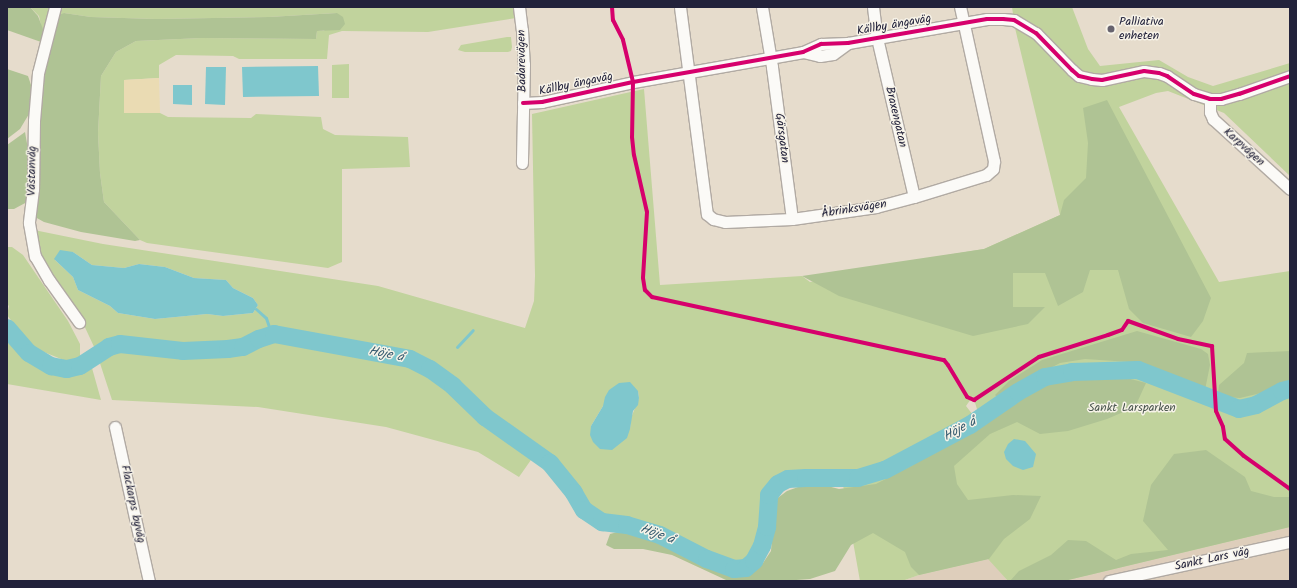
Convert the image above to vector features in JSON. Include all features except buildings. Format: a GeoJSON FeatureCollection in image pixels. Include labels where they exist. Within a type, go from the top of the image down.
{"type":"FeatureCollection","features":[{"type":"Feature","properties":{"kind":"street","name":"Västanväg"},"geometry":{"type":"LineString","coordinates":[[55,7],[38,73],[34,121],[33,189],[29,222],[32,245],[40,265],[79,322]]}},
{"type":"Feature","properties":{"kind":"street","name":"Badarevägen"},"geometry":{"type":"LineString","coordinates":[[519,7],[522,30],[522,163]]}},
{"type":"Feature","properties":{"kind":"street"},"geometry":{"type":"LineString","coordinates":[[680,7],[688,72]]}},
{"type":"Feature","properties":{"kind":"street","name":"Gärsgatan"},"geometry":{"type":"LineString","coordinates":[[762,7],[771,58],[792,219]]}},
{"type":"Feature","properties":{"kind":"street","name":"Braxengatan"},"geometry":{"type":"LineString","coordinates":[[872,7],[877,38],[914,197]]}},
{"type":"Feature","properties":{"kind":"street"},"geometry":{"type":"LineString","coordinates":[[960,7],[963,23]]}},
{"type":"Feature","properties":{"kind":"street","name":"Källby ängaväg"},"geometry":{"type":"LineString","coordinates":[[523,103],[542,102],[633,82],[803,52],[821,44],[848,43],[987,20],[1014,20],[1036,33],[1079,76],[1102,80],[1144,71],[1159,73],[1167,76],[1194,94],[1210,99],[1221,99],[1239,94],[1290,76]]}},
{"type":"Feature","properties":{"kind":"street","name":"Åbrinksvägen"},"geometry":{"type":"LineString","coordinates":[[688,72],[707,214],[713,219],[725,222],[792,219],[876,207],[914,197],[986,174],[993,169],[994,161],[963,23]]}},
{"type":"Feature","properties":{"kind":"street","name":"Karpvägen"},"geometry":{"type":"LineString","coordinates":[[1210,99],[1210,112],[1213,119],[1290,189]]}},
{"type":"Feature","properties":{"kind":"street","name":"Flackarps byväg"},"geometry":{"type":"LineString","coordinates":[[115,427],[149,581]]}},
{"type":"Feature","properties":{"kind":"street","name":"Sankt Lars väg"},"geometry":{"type":"LineString","coordinates":[[1109,581],[1290,542]]}},
{"type":"Feature","properties":{"kind":"shaded area"},"geometry":{"type":"Polygon","coordinates":[[[1290,527],[1290,581],[1064,581],[1290,527]]]}},
{"type":"Feature","properties":{"kind":"shaded area"},"geometry":{"type":"Polygon","coordinates":[[[989,559],[1008,581],[902,581],[919,575],[989,559]]]}},
{"type":"Feature","properties":{"kind":"green space"},"geometry":{"type":"Polygon","coordinates":[[[7,7],[30,7],[38,16],[44,32],[41,42],[7,30],[7,7]]]}},
{"type":"Feature","properties":{"kind":"green space"},"geometry":{"type":"Polygon","coordinates":[[[30,7],[513,7],[516,18],[428,32],[342,31],[329,35],[327,59],[239,59],[233,56],[176,55],[159,65],[159,78],[124,80],[125,113],[160,113],[168,117],[251,118],[256,114],[321,117],[323,129],[335,135],[408,137],[410,167],[342,169],[342,262],[328,268],[147,243],[140,240],[104,202],[100,173],[98,133],[101,76],[116,52],[136,41],[202,38],[316,39],[317,31],[324,31],[337,13],[269,17],[156,19],[91,17],[64,13],[46,50],[39,16],[30,7]]]}},
{"type":"Feature","properties":{"kind":"green space","name":"Sankt Larsparken"},"geometry":{"type":"Polygon","coordinates":[[[1012,7],[1072,7],[1088,49],[1100,66],[1159,60],[1188,77],[1213,86],[1290,63],[1290,176],[1224,113],[1168,91],[1156,93],[1119,107],[1219,282],[1290,271],[1290,527],[1064,581],[1008,581],[988,559],[919,575],[902,581],[860,581],[843,485],[886,478],[980,419],[973,396],[966,406],[973,415],[882,464],[854,473],[807,470],[786,475],[774,482],[764,494],[763,527],[759,544],[750,557],[741,563],[734,564],[709,555],[662,530],[628,521],[604,517],[588,508],[577,489],[553,459],[533,457],[519,477],[478,452],[386,427],[258,407],[112,400],[96,351],[82,321],[38,258],[34,230],[103,244],[378,286],[525,328],[534,301],[535,276],[532,114],[644,89],[660,285],[802,276],[810,282],[935,257],[984,249],[1060,215],[1015,28],[1012,7]],[[73,252],[55,260],[73,277],[78,290],[110,306],[118,313],[155,319],[207,314],[223,316],[253,313],[258,305],[253,298],[233,288],[226,280],[194,278],[165,267],[139,264],[124,268],[92,265],[73,252]],[[638,391],[603,406],[591,426],[630,429],[631,418],[639,398],[638,391]]]}},
{"type":"Feature","properties":{"kind":"green space"},"geometry":{"type":"Polygon","coordinates":[[[64,13],[91,17],[156,19],[269,17],[337,13],[343,17],[345,24],[340,30],[317,31],[316,39],[202,38],[136,41],[116,52],[101,76],[98,133],[100,173],[104,202],[140,240],[135,241],[81,232],[44,222],[35,217],[40,186],[38,110],[42,74],[57,16],[64,13]]]}},
{"type":"Feature","properties":{"kind":"green space"},"geometry":{"type":"Polygon","coordinates":[[[511,37],[512,47],[511,51],[508,52],[465,52],[458,50],[461,45],[511,37]]]}},
{"type":"Feature","properties":{"kind":"green space"},"geometry":{"type":"Polygon","coordinates":[[[349,64],[349,98],[332,98],[332,65],[349,64]]]}},
{"type":"Feature","properties":{"kind":"green space"},"geometry":{"type":"Polygon","coordinates":[[[7,69],[28,76],[31,85],[29,114],[20,129],[7,139],[7,69]]]}},
{"type":"Feature","properties":{"kind":"green space"},"geometry":{"type":"Polygon","coordinates":[[[1107,100],[1211,298],[1203,321],[1191,337],[1143,323],[1129,309],[1118,270],[1090,270],[1083,292],[1058,306],[1045,273],[1013,273],[1013,307],[1045,307],[1028,324],[973,336],[839,296],[802,276],[984,249],[1060,215],[1064,200],[1086,178],[1088,143],[1083,108],[1107,100]]]}},
{"type":"Feature","properties":{"kind":"green space"},"geometry":{"type":"Polygon","coordinates":[[[25,132],[29,155],[27,202],[14,209],[7,209],[7,145],[25,132]]]}},
{"type":"Feature","properties":{"kind":"green space"},"geometry":{"type":"Polygon","coordinates":[[[7,247],[12,247],[23,255],[68,321],[80,344],[80,357],[66,361],[39,350],[27,341],[7,315],[9,306],[7,304],[7,247]]]}},
{"type":"Feature","properties":{"kind":"green space"},"geometry":{"type":"Polygon","coordinates":[[[1137,331],[1201,349],[1208,354],[1210,365],[1205,390],[1185,384],[1146,366],[1130,362],[1085,359],[1060,363],[1014,387],[998,398],[995,395],[1009,381],[1042,360],[1137,331]]]}},
{"type":"Feature","properties":{"kind":"green space"},"geometry":{"type":"Polygon","coordinates":[[[7,340],[27,360],[38,367],[55,374],[69,376],[92,368],[101,400],[7,384],[7,340]]]}},
{"type":"Feature","properties":{"kind":"green space"},"geometry":{"type":"Polygon","coordinates":[[[1290,351],[1290,381],[1261,393],[1240,398],[1226,397],[1218,393],[1219,385],[1244,363],[1247,353],[1290,351]]]}},
{"type":"Feature","properties":{"kind":"green space","name":"Sankt Larsparken"},"geometry":{"type":"Polygon","coordinates":[[[1119,376],[1146,383],[1135,407],[1107,419],[1068,431],[1040,434],[1017,422],[990,434],[954,466],[957,484],[968,500],[1013,495],[1041,496],[1030,519],[1004,539],[989,559],[919,575],[911,567],[905,552],[873,533],[851,545],[835,571],[810,579],[783,581],[738,581],[726,580],[672,555],[643,549],[614,549],[606,545],[610,534],[625,530],[646,535],[703,563],[734,576],[747,574],[761,566],[771,551],[775,500],[787,491],[812,482],[839,489],[876,484],[913,465],[1017,397],[1066,378],[1119,376]]]}},
{"type":"Feature","properties":{"kind":"green space"},"geometry":{"type":"Polygon","coordinates":[[[1206,450],[1245,477],[1251,491],[1274,497],[1290,497],[1290,527],[1064,581],[1010,581],[1019,571],[1051,555],[1068,540],[1086,541],[1116,560],[1131,554],[1168,550],[1143,521],[1151,485],[1174,454],[1206,450]]]}},
{"type":"Feature","properties":{"kind":"sand"},"geometry":{"type":"Polygon","coordinates":[[[159,78],[160,113],[124,113],[124,80],[159,78]]]}},
{"type":"Feature","properties":{"kind":"water"},"geometry":{"type":"Polygon","coordinates":[[[318,66],[319,96],[243,97],[242,67],[318,66]]]}},
{"type":"Feature","properties":{"kind":"water"},"geometry":{"type":"Polygon","coordinates":[[[206,67],[226,67],[225,105],[205,104],[206,67]]]}},
{"type":"Feature","properties":{"kind":"water"},"geometry":{"type":"Polygon","coordinates":[[[173,85],[192,85],[192,105],[173,104],[173,85]]]}},
{"type":"Feature","properties":{"kind":"water"},"geometry":{"type":"Polygon","coordinates":[[[60,250],[73,252],[92,265],[124,268],[139,264],[165,267],[194,278],[226,280],[233,288],[253,298],[258,305],[253,313],[223,316],[207,314],[155,319],[118,313],[110,306],[78,290],[73,277],[54,259],[60,250]]]}},
{"type":"Feature","properties":{"kind":"water"},"geometry":{"type":"Polygon","coordinates":[[[630,382],[638,391],[639,398],[638,405],[633,411],[627,438],[612,450],[600,449],[593,442],[590,435],[591,426],[603,406],[605,397],[609,390],[619,383],[630,382]]]}},
{"type":"Feature","properties":{"kind":"water"},"geometry":{"type":"Polygon","coordinates":[[[1014,439],[1025,441],[1036,454],[1033,467],[1023,470],[1013,466],[1006,459],[1004,452],[1008,444],[1014,439]]]}},
{"type":"Feature","properties":{"kind":"waterway"},"geometry":{"type":"LineString","coordinates":[[256,309],[266,318],[272,335]]}},
{"type":"Feature","properties":{"kind":"waterway","name":"Höje å"},"geometry":{"type":"LineString","coordinates":[[7,328],[29,353],[51,366],[67,369],[80,366],[109,347],[120,344],[183,351],[228,349],[243,347],[274,334],[410,359],[430,369],[453,386],[485,417],[550,463],[574,493],[584,510],[602,522],[627,525],[660,535],[707,559],[734,569],[746,568],[754,561],[762,546],[767,527],[769,495],[778,484],[788,479],[858,478],[885,470],[970,425],[1018,392],[1045,377],[1072,372],[1138,370],[1239,409],[1256,405],[1282,391],[1290,389]]}},
{"type":"Feature","properties":{"kind":"waterway"},"geometry":{"type":"LineString","coordinates":[[457,347],[473,330]]}},
{"type":"Feature","properties":{"kind":"cycle path"},"geometry":{"type":"LineString","coordinates":[[612,7],[613,20],[623,40],[633,82],[632,137],[634,155],[647,212],[643,278],[645,290],[652,297],[944,360],[967,397],[974,400],[1039,357],[1122,330],[1128,321],[1178,339],[1212,346],[1216,411],[1223,427],[1225,439],[1244,456],[1290,489]]}},
{"type":"Feature","properties":{"kind":"cycle path"},"geometry":{"type":"LineString","coordinates":[[523,103],[542,102],[633,82],[803,52],[821,44],[848,43],[987,19],[1014,20],[1036,33],[1079,76],[1092,79],[1102,80],[1144,71],[1159,73],[1167,76],[1194,94],[1210,99],[1221,99],[1290,76]]}},
{"type":"Feature","properties":{"kind":"place","name":"Palliativa enheten"},"geometry":{"type":"Point","coordinates":[1111,29]}}]}
